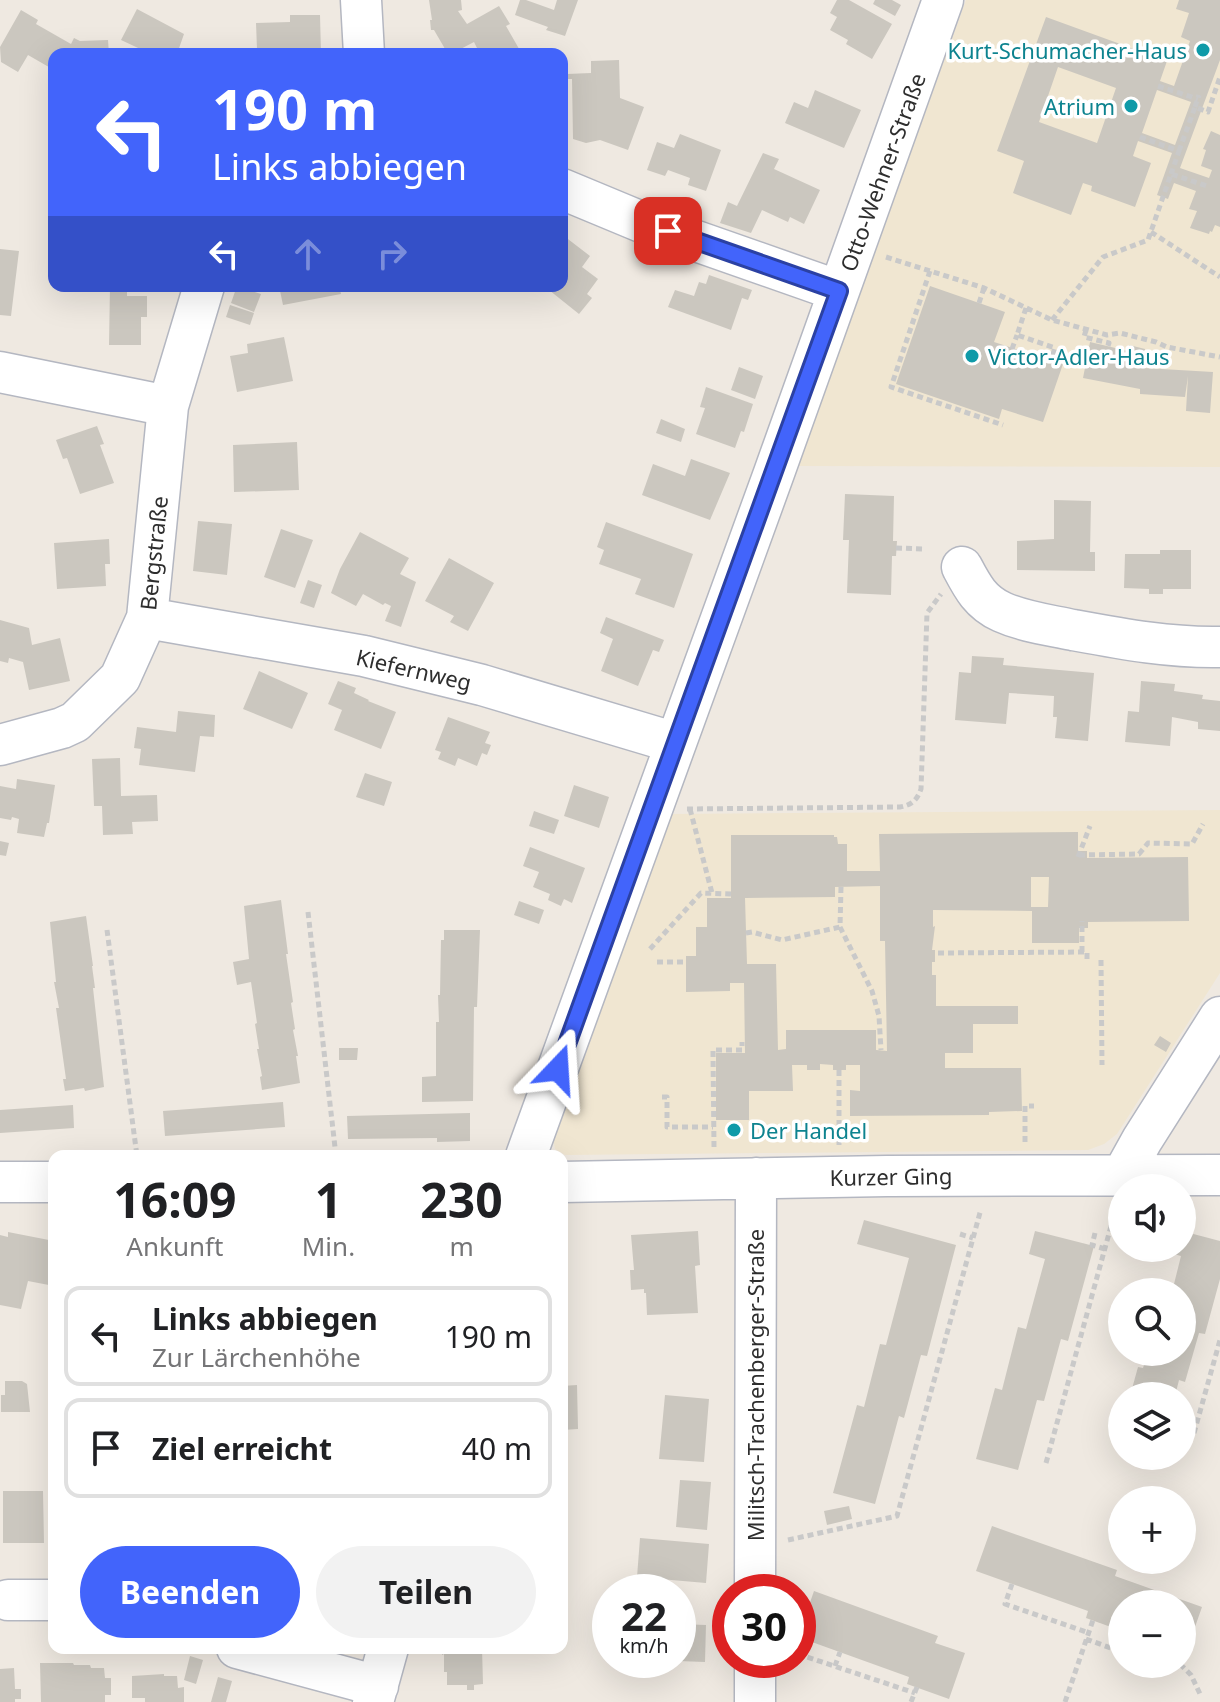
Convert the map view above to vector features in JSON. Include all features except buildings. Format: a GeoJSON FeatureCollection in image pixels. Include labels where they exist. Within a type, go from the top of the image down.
{"type":"FeatureCollection","features":[{"type":"Feature","properties":{"kind":"street"},"geometry":{"type":"LineString","coordinates":[[361,0],[364,48]]}},
{"type":"Feature","properties":{"kind":"street","name":"Otto-Wehner-Straße"},"geometry":{"type":"LineString","coordinates":[[528,1150],[671,808],[676,743],[943,0]]}},
{"type":"Feature","properties":{"kind":"street"},"geometry":{"type":"LineString","coordinates":[[568,191],[639,221],[839,291]]}},
{"type":"Feature","properties":{"kind":"street","name":"Bergstraße"},"geometry":{"type":"LineString","coordinates":[[0,745],[75,722],[120,678],[147,618],[168,406],[202,292]]}},
{"type":"Feature","properties":{"kind":"street"},"geometry":{"type":"LineString","coordinates":[[0,372],[168,406]]}},
{"type":"Feature","properties":{"kind":"street"},"geometry":{"type":"LineString","coordinates":[[962,567],[975,593],[1000,611],[1039,623],[1134,642],[1220,647]]}},
{"type":"Feature","properties":{"kind":"street","name":"Kiefernweg"},"geometry":{"type":"LineString","coordinates":[[147,618],[364,656],[482,685],[676,743]]}},
{"type":"Feature","properties":{"kind":"street"},"geometry":{"type":"LineString","coordinates":[[1126,1174],[1142,1140],[1220,1017]]}},
{"type":"Feature","properties":{"kind":"street","name":"Kurzer Ging"},"geometry":{"type":"LineString","coordinates":[[568,1182],[1034,1175],[1108,1184]]}},
{"type":"Feature","properties":{"kind":"street","name":"Kurzer Ging"},"geometry":{"type":"LineString","coordinates":[[1196,1178],[1220,1175]]}},
{"type":"Feature","properties":{"kind":"street","name":"Militsch-Trachenberger-Straße"},"geometry":{"type":"LineString","coordinates":[[755,1574],[756,1178]]}},
{"type":"Feature","properties":{"kind":"street"},"geometry":{"type":"LineString","coordinates":[[0,1182],[48,1182]]}},
{"type":"Feature","properties":{"kind":"street"},"geometry":{"type":"LineString","coordinates":[[8,1600],[48,1600]]}},
{"type":"Feature","properties":{"kind":"street"},"geometry":{"type":"LineString","coordinates":[[265,1654],[380,1679]]}},
{"type":"Feature","properties":{"kind":"street"},"geometry":{"type":"LineString","coordinates":[[755,1678],[755,1702]]}},
{"type":"Feature","properties":{"kind":"path"},"geometry":{"type":"LineString","coordinates":[[1195,107],[1208,112],[1220,77]]}},
{"type":"Feature","properties":{"kind":"path"},"geometry":{"type":"LineString","coordinates":[[1052,320],[1103,257],[1148,240],[1198,97],[1158,86]]}},
{"type":"Feature","properties":{"kind":"path"},"geometry":{"type":"LineString","coordinates":[[1140,137],[1179,151]]}},
{"type":"Feature","properties":{"kind":"path"},"geometry":{"type":"LineString","coordinates":[[1171,174],[1207,186]]}},
{"type":"Feature","properties":{"kind":"path"},"geometry":{"type":"LineString","coordinates":[[1151,232],[1220,277]]}},
{"type":"Feature","properties":{"kind":"path"},"geometry":{"type":"LineString","coordinates":[[855,247],[984,288],[1052,320],[1107,335],[1120,333],[1167,347],[1220,357]]}},
{"type":"Feature","properties":{"kind":"path"},"geometry":{"type":"LineString","coordinates":[[930,271],[891,387],[1003,425]]}},
{"type":"Feature","properties":{"kind":"path"},"geometry":{"type":"LineString","coordinates":[[979,303],[984,288]]}},
{"type":"Feature","properties":{"kind":"path"},"geometry":{"type":"LineString","coordinates":[[1012,349],[1026,308]]}},
{"type":"Feature","properties":{"kind":"path"},"geometry":{"type":"LineString","coordinates":[[1086,330],[1084,337],[1109,343],[1108,346]]}},
{"type":"Feature","properties":{"kind":"path"},"geometry":{"type":"LineString","coordinates":[[1017,335],[1055,348],[1051,360]]}},
{"type":"Feature","properties":{"kind":"path"},"geometry":{"type":"LineString","coordinates":[[896,548],[925,549]]}},
{"type":"Feature","properties":{"kind":"path"},"geometry":{"type":"LineString","coordinates":[[712,893],[671,808],[900,807],[915,801],[921,789],[927,613],[962,567]]}},
{"type":"Feature","properties":{"kind":"path"},"geometry":{"type":"LineString","coordinates":[[1090,826],[1078,856],[1139,854],[1148,843],[1192,844],[1203,824]]}},
{"type":"Feature","properties":{"kind":"path"},"geometry":{"type":"LineString","coordinates":[[841,887],[840,927],[872,991],[879,1016],[881,1050]]}},
{"type":"Feature","properties":{"kind":"path"},"geometry":{"type":"LineString","coordinates":[[650,949],[701,893],[731,894]]}},
{"type":"Feature","properties":{"kind":"path"},"geometry":{"type":"LineString","coordinates":[[308,912],[335,1150]]}},
{"type":"Feature","properties":{"kind":"path"},"geometry":{"type":"LineString","coordinates":[[1082,921],[1082,952]]}},
{"type":"Feature","properties":{"kind":"path"},"geometry":{"type":"LineString","coordinates":[[746,933],[782,940],[840,927]]}},
{"type":"Feature","properties":{"kind":"path"},"geometry":{"type":"LineString","coordinates":[[107,930],[136,1150]]}},
{"type":"Feature","properties":{"kind":"path"},"geometry":{"type":"LineString","coordinates":[[938,953],[1087,952],[1087,960]]}},
{"type":"Feature","properties":{"kind":"path"},"geometry":{"type":"LineString","coordinates":[[1101,960],[1102,1065]]}},
{"type":"Feature","properties":{"kind":"path"},"geometry":{"type":"LineString","coordinates":[[657,962],[686,962]]}},
{"type":"Feature","properties":{"kind":"path"},"geometry":{"type":"LineString","coordinates":[[714,1157],[713,1050],[742,1050],[742,1042]]}},
{"type":"Feature","properties":{"kind":"path"},"geometry":{"type":"LineString","coordinates":[[839,1070],[840,1156]]}},
{"type":"Feature","properties":{"kind":"path"},"geometry":{"type":"LineString","coordinates":[[662,1097],[667,1097],[667,1127],[713,1127]]}},
{"type":"Feature","properties":{"kind":"path"},"geometry":{"type":"LineString","coordinates":[[1025,1155],[1025,1106],[1034,1106]]}},
{"type":"Feature","properties":{"kind":"path"},"geometry":{"type":"LineString","coordinates":[[786,1541],[897,1516],[981,1208]]}},
{"type":"Feature","properties":{"kind":"path"},"geometry":{"type":"LineString","coordinates":[[1095,1233],[1092,1245],[1105,1249]]}},
{"type":"Feature","properties":{"kind":"path"},"geometry":{"type":"LineString","coordinates":[[960,1234],[973,1238]]}},
{"type":"Feature","properties":{"kind":"path"},"geometry":{"type":"LineString","coordinates":[[1046,1463],[1108,1237]]}},
{"type":"Feature","properties":{"kind":"path"},"geometry":{"type":"LineString","coordinates":[[1196,1426],[1220,1340]]}},
{"type":"Feature","properties":{"kind":"path"},"geometry":{"type":"LineString","coordinates":[[1012,1584],[1005,1604],[1108,1646]]}},
{"type":"Feature","properties":{"kind":"path"},"geometry":{"type":"LineString","coordinates":[[1065,1702],[1093,1620]]}},
{"type":"Feature","properties":{"kind":"path"},"geometry":{"type":"LineString","coordinates":[[835,1666],[840,1652]]}},
{"type":"Feature","properties":{"kind":"path"},"geometry":{"type":"LineString","coordinates":[[816,1660],[916,1690],[911,1702]]}},
{"type":"Feature","properties":{"kind":"path"},"geometry":{"type":"LineString","coordinates":[[1192,1678],[1201,1696]]}},
{"type":"Feature","properties":{"kind":"shaded area"},"geometry":{"type":"Polygon","coordinates":[[[966,0],[1220,0],[1220,467],[797,466],[966,0]]]}},
{"type":"Feature","properties":{"kind":"shaded area"},"geometry":{"type":"Polygon","coordinates":[[[1220,810],[1220,973],[1117,1134],[1104,1144],[1088,1150],[568,1155],[568,1150],[555,1149],[553,1137],[670,814],[1220,810]]]}},
{"type":"Feature","properties":{"kind":"place","name":"Kurt-Schumacher-Haus"},"geometry":{"type":"Point","coordinates":[1203,50]}},
{"type":"Feature","properties":{"kind":"place","name":"Atrium"},"geometry":{"type":"Point","coordinates":[1131,106]}},
{"type":"Feature","properties":{"kind":"place","name":"Victor-Adler-Haus"},"geometry":{"type":"Point","coordinates":[972,356]}},
{"type":"Feature","properties":{"kind":"place","name":"Der Handel"},"geometry":{"type":"Point","coordinates":[734,1130]}},
{"type":"Feature","properties":{"kind":"route"},"geometry":{"type":"LineString","coordinates":[[558,1069],[839,291],[668,231]]}}]}
